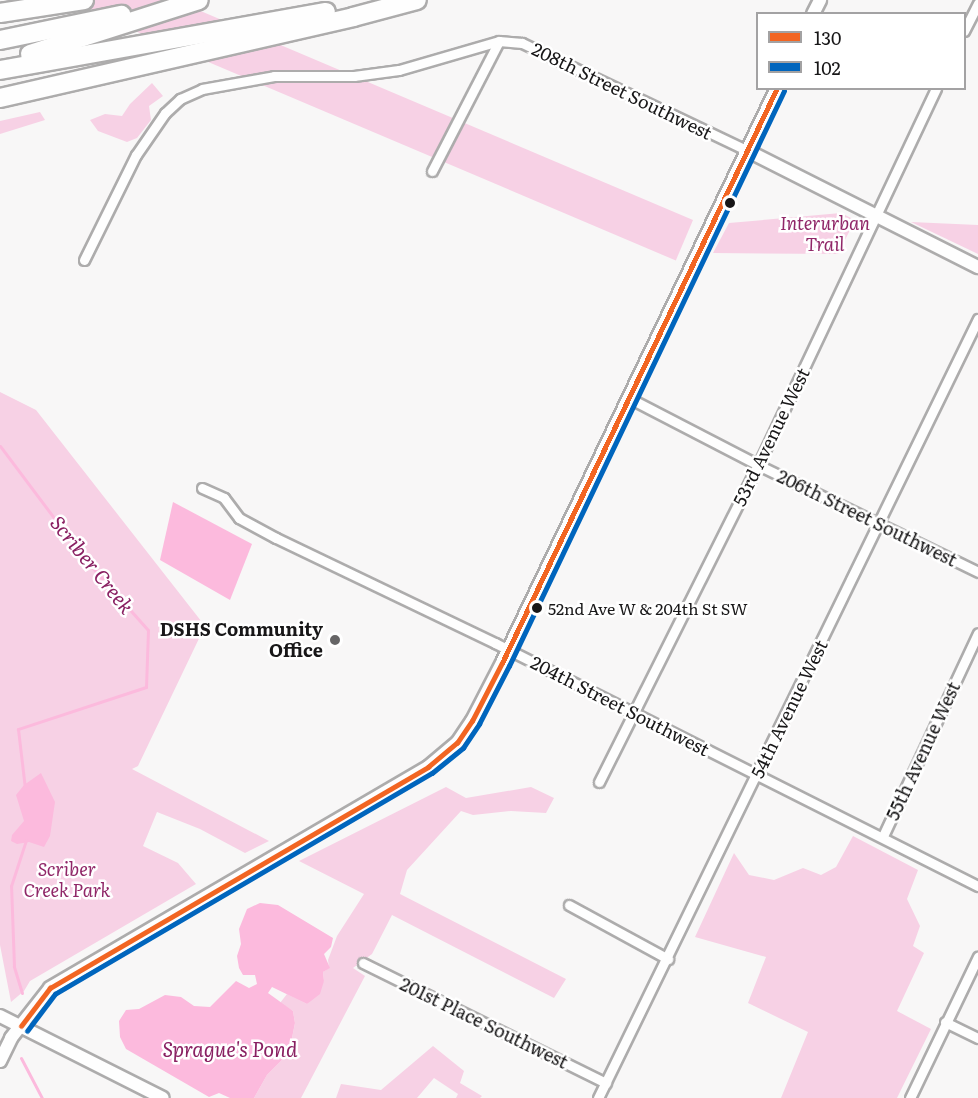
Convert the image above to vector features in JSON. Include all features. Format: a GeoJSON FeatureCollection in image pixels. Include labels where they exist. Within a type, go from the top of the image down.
{"type":"FeatureCollection","features":[{"type":"Feature","properties":{"kind":"highway"},"geometry":{"type":"LineString","coordinates":[[0,14],[84,0]]}},
{"type":"Feature","properties":{"kind":"highway"},"geometry":{"type":"LineString","coordinates":[[0,40],[194,0]]}},
{"type":"Feature","properties":{"kind":"highway"},"geometry":{"type":"LineString","coordinates":[[0,62],[200,0]]}},
{"type":"Feature","properties":{"kind":"highway"},"geometry":{"type":"LineString","coordinates":[[0,70],[393,0]]}},
{"type":"Feature","properties":{"kind":"highway"},"geometry":{"type":"LineString","coordinates":[[0,98],[353,17],[417,0]]}},
{"type":"Feature","properties":{"kind":"street"},"geometry":{"type":"LineString","coordinates":[[966,27],[978,3]]}},
{"type":"Feature","properties":{"kind":"street"},"geometry":{"type":"LineString","coordinates":[[432,171],[499,41]]}},
{"type":"Feature","properties":{"kind":"street","name":"208th Street Southwest"},"geometry":{"type":"LineString","coordinates":[[84,260],[148,135],[165,113],[180,99],[202,89],[274,76],[354,76],[399,70],[499,41],[522,43],[746,150],[978,267]]}},
{"type":"Feature","properties":{"kind":"street"},"geometry":{"type":"LineString","coordinates":[[0,1061],[21,1026],[50,988],[428,767],[457,743],[476,715],[776,90]]}},
{"type":"Feature","properties":{"kind":"street","name":"53rd Avenue West"},"geometry":{"type":"LineString","coordinates":[[599,782],[758,465],[874,215],[935,90]]}},
{"type":"Feature","properties":{"kind":"street","name":"54th Avenue West"},"geometry":{"type":"LineString","coordinates":[[598,1098],[758,775],[978,319]]}},
{"type":"Feature","properties":{"kind":"street","name":"206th Street Southwest"},"geometry":{"type":"LineString","coordinates":[[629,398],[758,465],[978,572]]}},
{"type":"Feature","properties":{"kind":"street","name":"204th Street Southwest"},"geometry":{"type":"LineString","coordinates":[[202,488],[224,498],[239,518],[258,528],[508,649],[883,836],[978,886]]}},
{"type":"Feature","properties":{"kind":"street","name":"55th Avenue West"},"geometry":{"type":"LineString","coordinates":[[883,836],[978,633]]}},
{"type":"Feature","properties":{"kind":"street"},"geometry":{"type":"LineString","coordinates":[[569,905],[668,959]]}},
{"type":"Feature","properties":{"kind":"street"},"geometry":{"type":"LineString","coordinates":[[910,1098],[978,957]]}},
{"type":"Feature","properties":{"kind":"street","name":"201st Place Southwest"},"geometry":{"type":"LineString","coordinates":[[363,963],[606,1083]]}},
{"type":"Feature","properties":{"kind":"street"},"geometry":{"type":"LineString","coordinates":[[0,1016],[164,1098]]}},
{"type":"Feature","properties":{"kind":"street"},"geometry":{"type":"LineString","coordinates":[[945,1022],[978,1038]]}},
{"type":"Feature","properties":{"kind":"green space"},"geometry":{"type":"Polygon","coordinates":[[[62,0],[175,0],[693,220],[676,261],[62,0]]]}},
{"type":"Feature","properties":{"kind":"green space"},"geometry":{"type":"Polygon","coordinates":[[[152,83],[163,96],[149,106],[151,120],[137,138],[127,142],[98,131],[90,120],[105,114],[122,116],[130,104],[152,83]]]}},
{"type":"Feature","properties":{"kind":"green space"},"geometry":{"type":"Polygon","coordinates":[[[40,112],[45,120],[0,134],[0,121],[40,112]]]}},
{"type":"Feature","properties":{"kind":"green space","name":"Interurban Trail"},"geometry":{"type":"Polygon","coordinates":[[[841,213],[855,220],[838,254],[713,253],[729,223],[841,213]]]}},
{"type":"Feature","properties":{"kind":"green space","name":"Interurban Trail"},"geometry":{"type":"Polygon","coordinates":[[[911,222],[978,225],[978,254],[911,222]]]}},
{"type":"Feature","properties":{"kind":"green space","name":"Scriber Creek Park"},"geometry":{"type":"Polygon","coordinates":[[[0,392],[36,410],[205,626],[138,766],[132,769],[269,841],[245,853],[200,829],[157,812],[143,846],[178,863],[196,884],[30,981],[24,991],[11,1002],[0,945],[0,392]]]}},
{"type":"Feature","properties":{"kind":"green space"},"geometry":{"type":"Polygon","coordinates":[[[446,787],[466,798],[531,787],[554,798],[546,813],[511,811],[473,815],[461,811],[407,870],[400,894],[566,979],[554,998],[392,915],[372,954],[353,968],[365,976],[301,1098],[254,1098],[267,1075],[289,1053],[295,1023],[293,1011],[280,1003],[287,994],[307,1004],[324,981],[323,972],[329,968],[328,960],[337,936],[364,894],[299,861],[446,787]]]}},
{"type":"Feature","properties":{"kind":"green space"},"geometry":{"type":"Polygon","coordinates":[[[853,836],[918,870],[907,899],[920,926],[913,946],[924,953],[897,1011],[931,1029],[897,1098],[781,1098],[808,1032],[748,1003],[766,957],[695,937],[734,853],[749,875],[774,880],[803,868],[821,875],[836,867],[853,836]]]}},
{"type":"Feature","properties":{"kind":"green space"},"geometry":{"type":"Polygon","coordinates":[[[433,1046],[464,1071],[460,1083],[482,1096],[480,1098],[456,1098],[458,1094],[434,1078],[417,1098],[336,1098],[341,1084],[381,1090],[433,1046]]]}},
{"type":"Feature","properties":{"kind":"water"},"geometry":{"type":"Polygon","coordinates":[[[173,502],[252,544],[230,600],[160,560],[173,502]]]}},
{"type":"Feature","properties":{"kind":"water"},"geometry":{"type":"Polygon","coordinates":[[[41,773],[55,802],[50,836],[44,847],[29,842],[17,844],[11,841],[12,835],[24,821],[16,795],[24,785],[41,773]]]}},
{"type":"Feature","properties":{"kind":"water","name":"Sprague's Pond"},"geometry":{"type":"Polygon","coordinates":[[[260,903],[278,905],[333,938],[331,947],[324,954],[330,968],[323,972],[324,981],[320,994],[307,1004],[272,987],[268,993],[293,1011],[295,1023],[289,1053],[267,1075],[254,1098],[230,1098],[219,1093],[209,1097],[126,1049],[120,1037],[119,1021],[126,1010],[139,1009],[165,995],[181,997],[194,1006],[210,1007],[236,981],[249,988],[257,984],[255,975],[243,975],[237,956],[241,944],[239,929],[247,909],[260,903]]]}},
{"type":"Feature","properties":{"kind":"waterway","name":"Scriber Creek"},"geometry":{"type":"LineString","coordinates":[[0,446],[84,558],[148,630],[146,687],[18,729],[25,789]]}},
{"type":"Feature","properties":{"kind":"waterway","name":"Scriber Creek"},"geometry":{"type":"LineString","coordinates":[[22,993],[14,966],[11,886],[26,840]]}},
{"type":"Feature","properties":{"kind":"waterway","name":"Scriber Creek"},"geometry":{"type":"LineString","coordinates":[[21,1058],[42,1098]]}},
{"type":"Feature","properties":{"kind":"transit line","name":"130"},"geometry":{"type":"LineString","coordinates":[[21,1026],[50,988],[428,767],[457,743],[472,721],[502,663],[776,90]]}},
{"type":"Feature","properties":{"kind":"transit line","name":"102"},"geometry":{"type":"LineString","coordinates":[[27,1031],[55,994],[432,773],[463,748],[479,724],[509,666],[784,91]]}},
{"type":"Feature","properties":{"kind":"place","name":"52nd Ave W & 204th St SW"},"geometry":{"type":"Point","coordinates":[537,608]}},
{"type":"Feature","properties":{"kind":"place","name":"DSHS Community Office"},"geometry":{"type":"Point","coordinates":[335,640]}}]}
